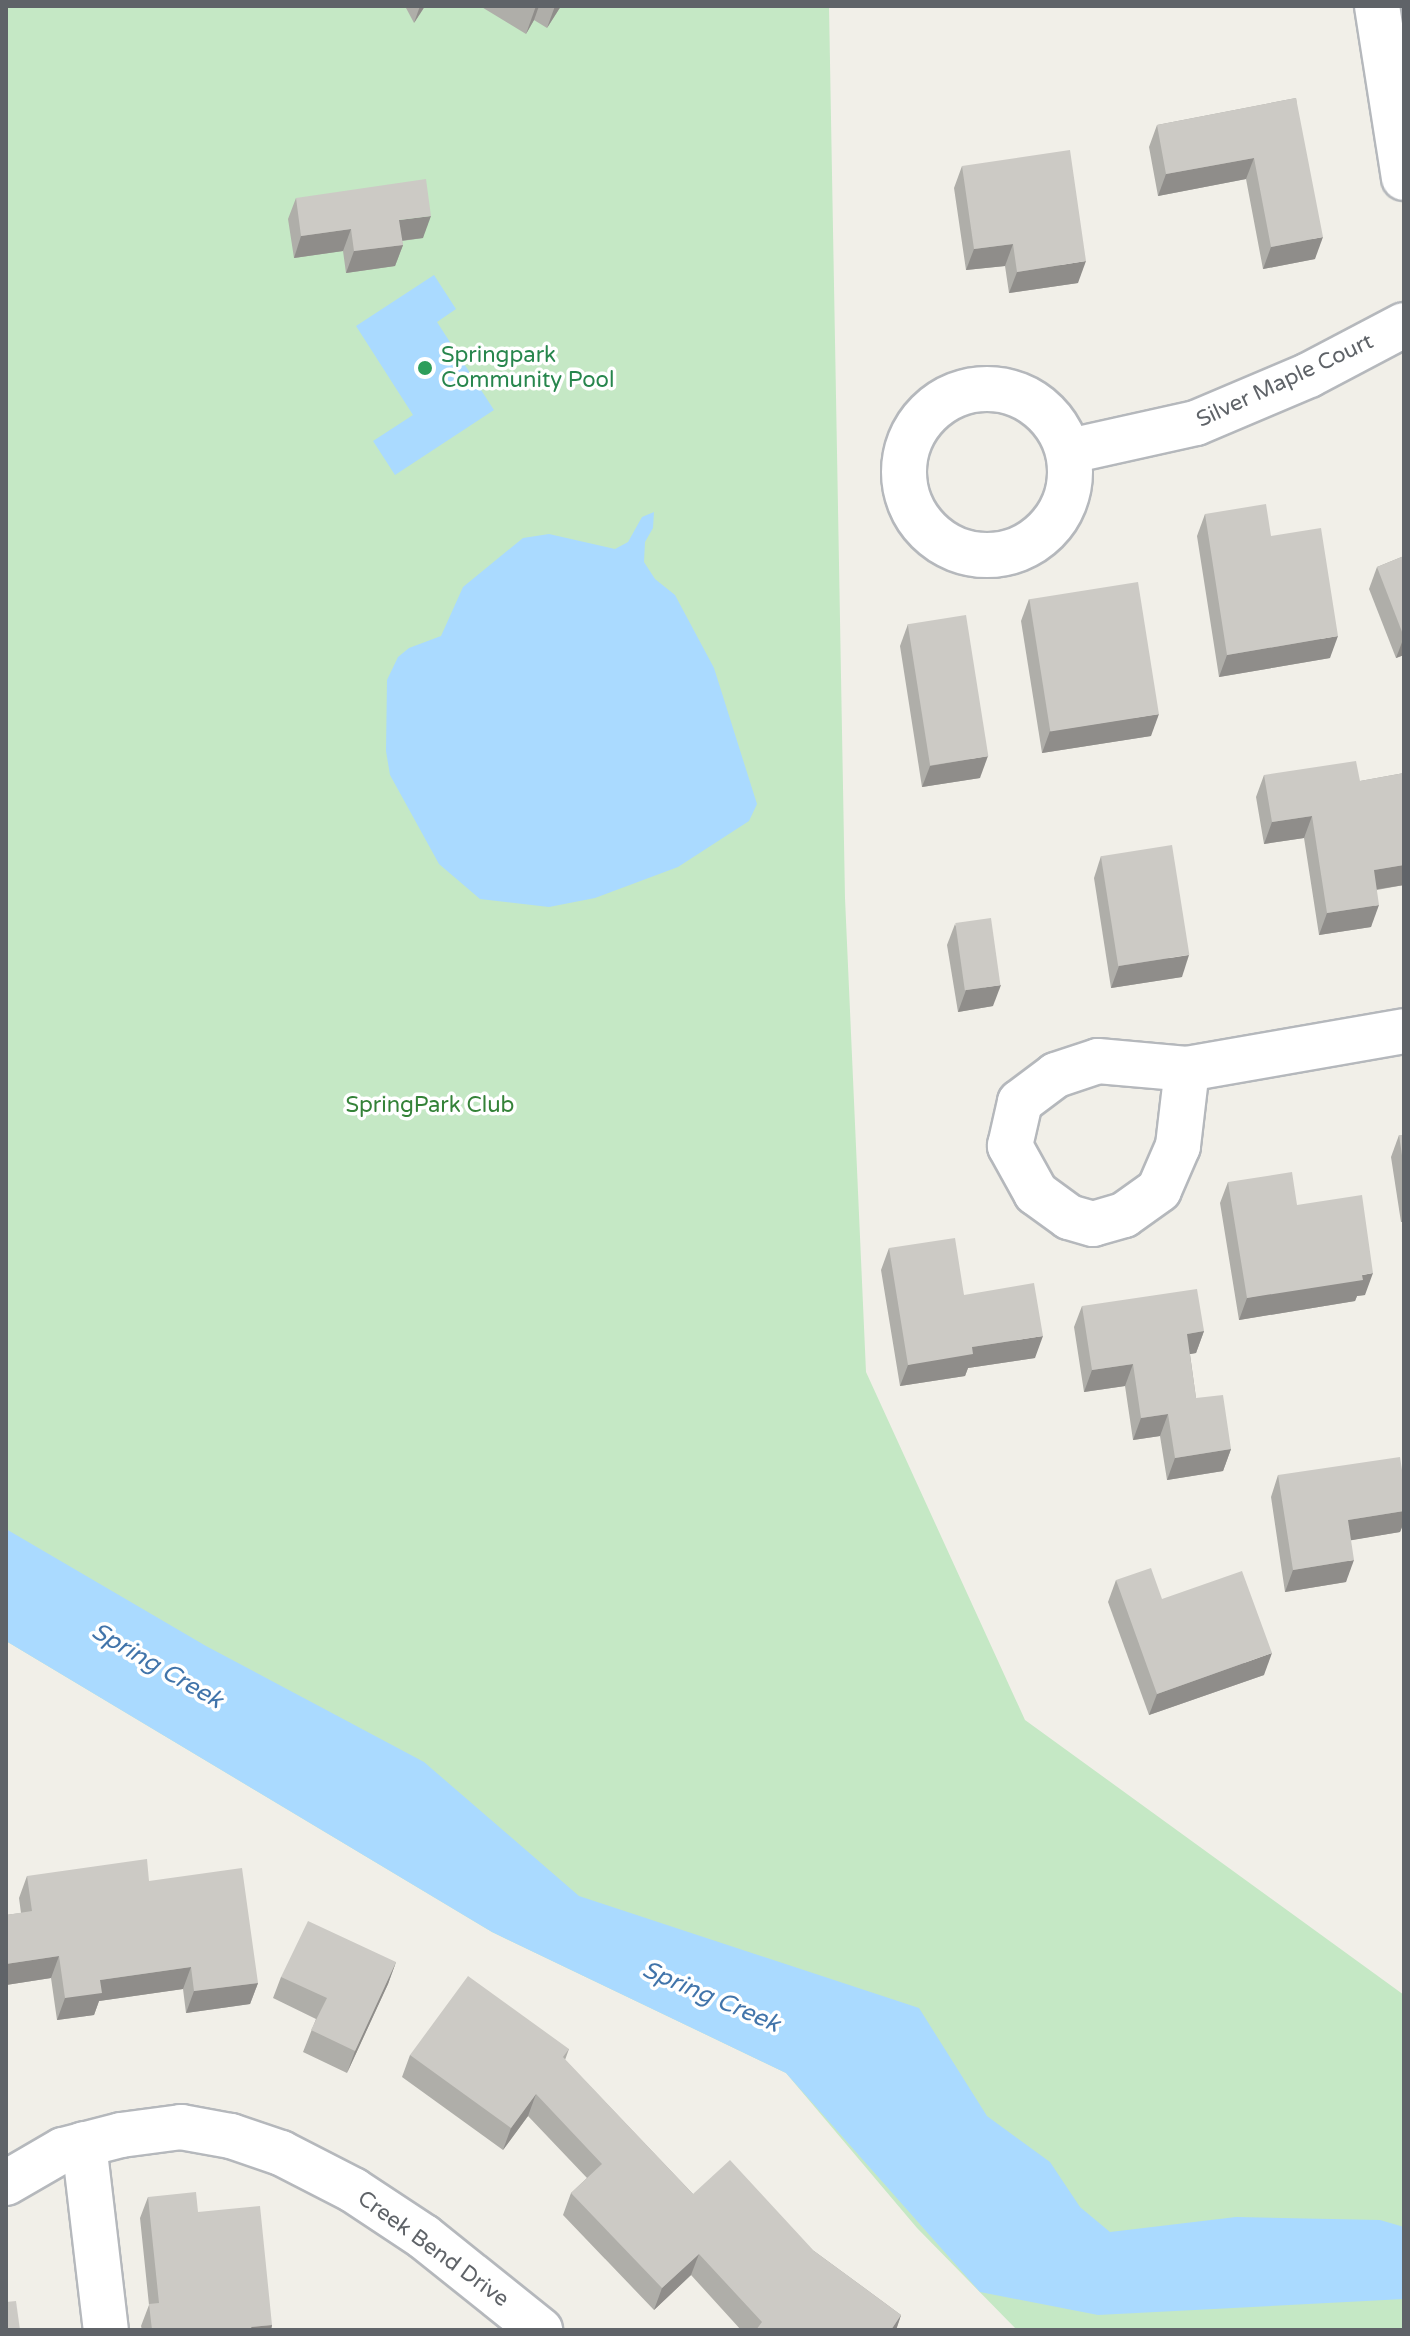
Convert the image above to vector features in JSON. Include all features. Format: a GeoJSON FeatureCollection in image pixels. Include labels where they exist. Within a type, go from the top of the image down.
{"type":"FeatureCollection","features":[{"type":"Feature","properties":{"kind":"street"},"geometry":{"type":"LineString","coordinates":[[1377,6],[1404,178]]}},
{"type":"Feature","properties":{"kind":"street","name":"Silver Maple Court"},"geometry":{"type":"LineString","coordinates":[[1070,451],[1196,423],[1309,375],[1404,325]]}},
{"type":"Feature","properties":{"kind":"street"},"geometry":{"type":"LineString","coordinates":[[1187,1069],[1404,1031]]}},
{"type":"Feature","properties":{"kind":"street","name":"Creek Bend Drive"},"geometry":{"type":"LineString","coordinates":[[6,2183],[63,2150],[121,2135],[181,2127],[231,2136],[281,2153],[353,2190],[424,2237],[540,2330]]}},
{"type":"Feature","properties":{"kind":"street"},"geometry":{"type":"LineString","coordinates":[[84,2144],[106,2330]]}},
{"type":"Feature","properties":{"kind":"green space","name":"SpringPark Club"},"geometry":{"type":"Polygon","coordinates":[[[6,6],[829,6],[845,898],[866,1372],[1025,1720],[1404,1995],[1404,2330],[1017,2330],[917,2228],[786,2073],[492,1932],[6,1641],[6,6]]]}},
{"type":"Feature","properties":{"kind":"water","name":"Springpark Community Pool"},"geometry":{"type":"Polygon","coordinates":[[[434,275],[456,309],[437,322],[494,410],[395,475],[373,441],[413,415],[356,326],[434,275]]]}},
{"type":"Feature","properties":{"kind":"water"},"geometry":{"type":"Polygon","coordinates":[[[654,512],[653,528],[645,542],[644,562],[655,579],[675,595],[714,668],[757,804],[749,821],[678,867],[595,898],[549,907],[480,899],[439,864],[390,775],[386,751],[387,680],[398,657],[409,648],[441,636],[463,587],[523,538],[549,534],[615,549],[628,542],[642,517],[654,512]]]}},
{"type":"Feature","properties":{"kind":"water","name":"Spring Creek"},"geometry":{"type":"Polygon","coordinates":[[[6,1529],[206,1646],[424,1762],[579,1896],[919,2008],[987,2116],[1050,2162],[1080,2207],[1110,2232],[1236,2217],[1380,2220],[1404,2227],[1404,2299],[1098,2315],[980,2292],[786,2073],[492,1932],[6,1641],[6,1529]]]}},
{"type":"Feature","properties":{"kind":"building"},"geometry":{"type":"Polygon","coordinates":[[[1296,98],[1323,237],[1271,247],[1254,158],[1166,174],[1157,125],[1296,98]]]}},
{"type":"Feature","properties":{"kind":"building"},"geometry":{"type":"Polygon","coordinates":[[[1070,150],[1086,261],[1017,272],[1013,244],[974,249],[962,166],[1070,150]]]}},
{"type":"Feature","properties":{"kind":"building"},"geometry":{"type":"Polygon","coordinates":[[[426,179],[431,216],[399,220],[403,245],[354,251],[351,229],[301,236],[296,198],[426,179]]]}},
{"type":"Feature","properties":{"kind":"building"},"geometry":{"type":"Polygon","coordinates":[[[1266,504],[1271,536],[1321,528],[1338,636],[1227,655],[1205,514],[1266,504]]]}},
{"type":"Feature","properties":{"kind":"building"},"geometry":{"type":"Polygon","coordinates":[[[1404,556],[1404,637],[1377,567],[1404,556]]]}},
{"type":"Feature","properties":{"kind":"building"},"geometry":{"type":"Polygon","coordinates":[[[1138,582],[1159,714],[1050,732],[1029,599],[1138,582]]]}},
{"type":"Feature","properties":{"kind":"building"},"geometry":{"type":"Polygon","coordinates":[[[966,615],[988,756],[930,765],[908,624],[966,615]]]}},
{"type":"Feature","properties":{"kind":"building"},"geometry":{"type":"Polygon","coordinates":[[[1356,761],[1360,781],[1404,773],[1404,865],[1374,870],[1379,905],[1327,913],[1312,816],[1272,822],[1264,775],[1356,761]]]}},
{"type":"Feature","properties":{"kind":"building"},"geometry":{"type":"Polygon","coordinates":[[[1172,845],[1189,955],[1118,966],[1101,856],[1172,845]]]}},
{"type":"Feature","properties":{"kind":"building"},"geometry":{"type":"Polygon","coordinates":[[[991,918],[1000,985],[965,990],[955,923],[991,918]]]}},
{"type":"Feature","properties":{"kind":"building"},"geometry":{"type":"Polygon","coordinates":[[[1399,1135],[1404,1135],[1404,1169],[1399,1135]]]}},
{"type":"Feature","properties":{"kind":"building"},"geometry":{"type":"Polygon","coordinates":[[[1292,1172],[1297,1205],[1362,1195],[1373,1273],[1362,1275],[1363,1280],[1247,1298],[1228,1182],[1292,1172]]]}},
{"type":"Feature","properties":{"kind":"building"},"geometry":{"type":"Polygon","coordinates":[[[955,1238],[964,1295],[1034,1283],[1043,1336],[972,1347],[973,1354],[908,1365],[889,1248],[955,1238]]]}},
{"type":"Feature","properties":{"kind":"building"},"geometry":{"type":"Polygon","coordinates":[[[1197,1289],[1204,1331],[1187,1334],[1196,1398],[1223,1395],[1231,1449],[1175,1458],[1168,1414],[1141,1418],[1133,1364],[1092,1370],[1082,1306],[1197,1289]]]}},
{"type":"Feature","properties":{"kind":"building"},"geometry":{"type":"Polygon","coordinates":[[[1400,1457],[1404,1511],[1348,1520],[1354,1560],[1293,1570],[1278,1475],[1400,1457]]]}},
{"type":"Feature","properties":{"kind":"building"},"geometry":{"type":"Polygon","coordinates":[[[1151,1568],[1162,1599],[1242,1571],[1272,1653],[1157,1694],[1116,1580],[1151,1568]]]}},
{"type":"Feature","properties":{"kind":"building"},"geometry":{"type":"Polygon","coordinates":[[[147,1859],[149,1881],[242,1868],[258,1983],[194,1991],[191,1967],[100,1980],[102,1993],[65,1998],[59,1956],[6,1964],[6,1915],[32,1911],[27,1876],[147,1859]]]}},
{"type":"Feature","properties":{"kind":"building"},"geometry":{"type":"Polygon","coordinates":[[[308,1921],[396,1962],[355,2051],[311,2030],[327,1998],[281,1977],[308,1921]]]}},
{"type":"Feature","properties":{"kind":"building"},"geometry":{"type":"Polygon","coordinates":[[[468,1976],[569,2049],[563,2057],[693,2194],[730,2160],[814,2251],[901,2315],[891,2330],[756,2330],[762,2322],[699,2254],[662,2288],[571,2193],[602,2164],[536,2094],[511,2128],[410,2055],[468,1976]]]}},
{"type":"Feature","properties":{"kind":"building"},"geometry":{"type":"Polygon","coordinates":[[[196,2192],[198,2212],[260,2206],[272,2325],[251,2327],[253,2330],[152,2330],[149,2304],[159,2303],[148,2197],[196,2192]]]}},
{"type":"Feature","properties":{"kind":"building"},"geometry":{"type":"Polygon","coordinates":[[[16,2301],[20,2330],[6,2330],[6,2302],[16,2301]]]}},
{"type":"Feature","properties":{"kind":"place","name":"Springpark Community Pool"},"geometry":{"type":"Point","coordinates":[425,368]}}]}
